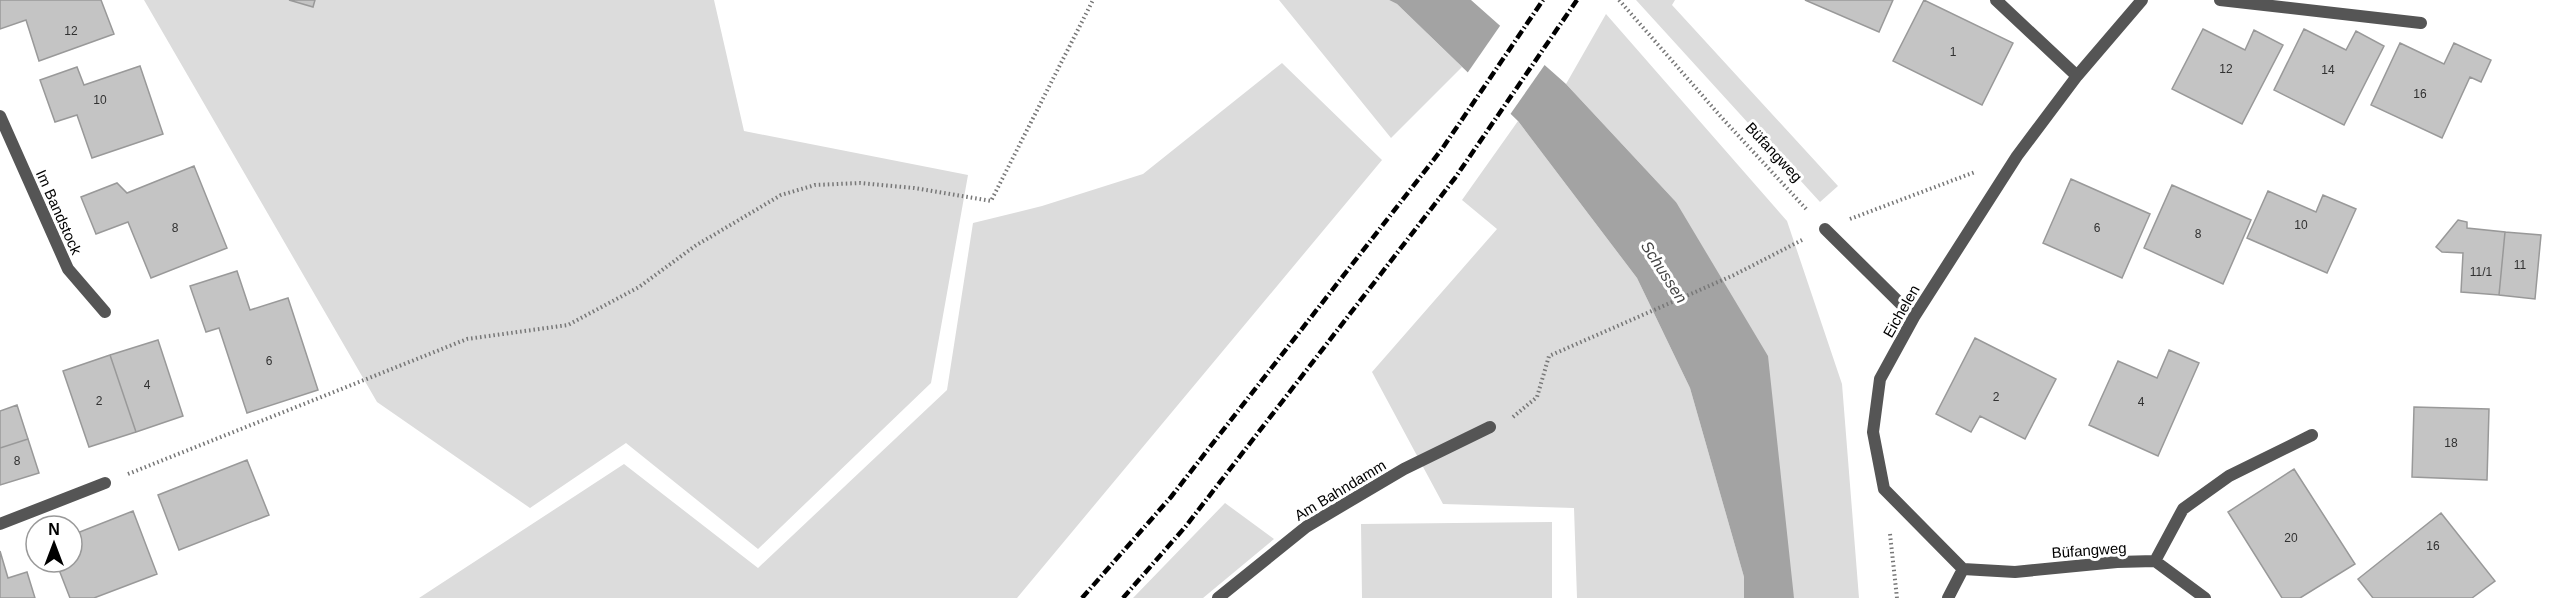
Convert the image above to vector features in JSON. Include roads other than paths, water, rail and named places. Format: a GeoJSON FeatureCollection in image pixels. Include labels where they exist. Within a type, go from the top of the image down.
{"type":"FeatureCollection","features":[{"type":"Feature","properties":{"kind":"street"},"geometry":{"type":"LineString","coordinates":[[1996,0],[2077,76]]}},
{"type":"Feature","properties":{"kind":"street","name":"Eichelen"},"geometry":{"type":"LineString","coordinates":[[1963,569],[1884,489],[1874,432],[1880,379],[1914,317],[2017,156],[2077,76],[2142,0]]}},
{"type":"Feature","properties":{"kind":"street"},"geometry":{"type":"LineString","coordinates":[[2220,0],[2421,23]]}},
{"type":"Feature","properties":{"kind":"street","name":"Im Bandstock"},"geometry":{"type":"LineString","coordinates":[[0,116],[68,269],[105,312]]}},
{"type":"Feature","properties":{"kind":"street"},"geometry":{"type":"LineString","coordinates":[[1825,229],[1914,317]]}},
{"type":"Feature","properties":{"kind":"street","name":"Am Bahndamm"},"geometry":{"type":"LineString","coordinates":[[1218,598],[1306,527],[1404,469],[1490,427]]}},
{"type":"Feature","properties":{"kind":"street"},"geometry":{"type":"LineString","coordinates":[[2205,598],[2155,561],[2183,509],[2229,476],[2312,435]]}},
{"type":"Feature","properties":{"kind":"street"},"geometry":{"type":"LineString","coordinates":[[0,524],[105,483]]}},
{"type":"Feature","properties":{"kind":"street","name":"Büfangweg"},"geometry":{"type":"LineString","coordinates":[[1963,569],[2015,572],[2117,562],[2155,561]]}},
{"type":"Feature","properties":{"kind":"street"},"geometry":{"type":"LineString","coordinates":[[1948,598],[1963,569]]}},
{"type":"Feature","properties":{"kind":"water","name":"Schussen"},"geometry":{"type":"Polygon","coordinates":[[[1389,0],[1471,0],[1566,84],[1676,202],[1768,356],[1794,598],[1744,598],[1744,577],[1690,388],[1637,278],[1518,121],[1397,4],[1389,0]]]}},
{"type":"Feature","properties":{"kind":"railway"},"geometry":{"type":"LineString","coordinates":[[1082,598],[1171,497],[1442,149],[1543,0]]}},
{"type":"Feature","properties":{"kind":"railway"},"geometry":{"type":"LineString","coordinates":[[1123,598],[1186,526],[1455,178],[1577,0]]}}]}
